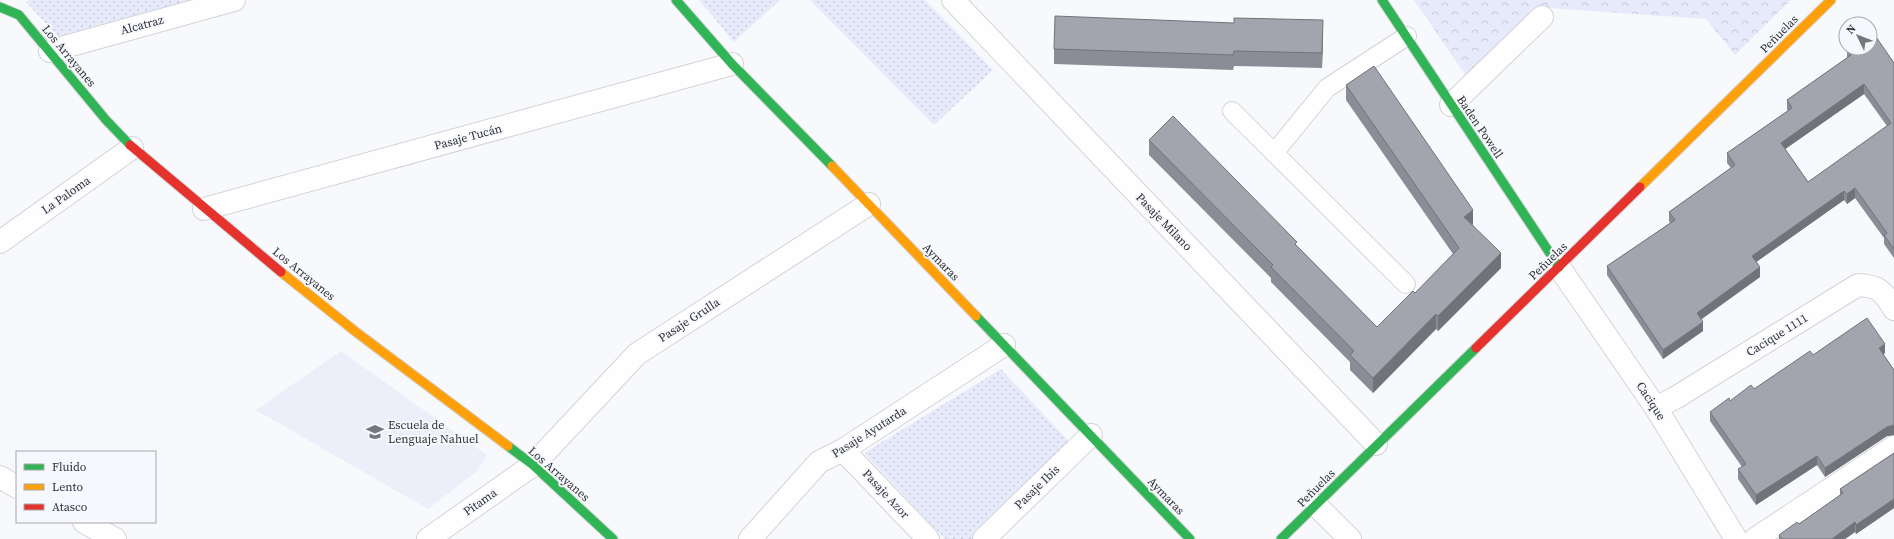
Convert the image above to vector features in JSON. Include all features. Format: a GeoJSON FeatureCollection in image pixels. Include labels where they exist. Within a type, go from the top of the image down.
{"type":"FeatureCollection","features":[{"type":"Feature","properties":{"kind":"street","name":"Alcatraz"},"geometry":{"type":"LineString","coordinates":[[50,51],[234,0]]}},
{"type":"Feature","properties":{"kind":"street","name":"Aymaras"},"geometry":{"type":"LineString","coordinates":[[676,0],[732,64],[869,204],[1190,539]]}},
{"type":"Feature","properties":{"kind":"street","name":"Pasaje Milano"},"geometry":{"type":"LineString","coordinates":[[952,0],[1376,444]]}},
{"type":"Feature","properties":{"kind":"street","name":"Baden Powell"},"geometry":{"type":"LineString","coordinates":[[1382,0],[1559,267]]}},
{"type":"Feature","properties":{"kind":"street","name":"Peñuelas"},"geometry":{"type":"LineString","coordinates":[[1281,539],[1317,506],[1376,444],[1831,0]]}},
{"type":"Feature","properties":{"kind":"street","name":"Los Arrayanes"},"geometry":{"type":"LineString","coordinates":[[0,7],[19,15],[106,120],[132,148],[204,209],[356,332],[533,465],[614,539]]}},
{"type":"Feature","properties":{"kind":"street"},"geometry":{"type":"LineString","coordinates":[[1451,105],[1542,17]]}},
{"type":"Feature","properties":{"kind":"street","name":"Pasaje Tucán"},"geometry":{"type":"LineString","coordinates":[[204,209],[732,64]]}},
{"type":"Feature","properties":{"kind":"street","name":"La Paloma"},"geometry":{"type":"LineString","coordinates":[[0,242],[132,148]]}},
{"type":"Feature","properties":{"kind":"street","name":"Pasaje Grulla"},"geometry":{"type":"LineString","coordinates":[[533,465],[637,354],[869,204]]}},
{"type":"Feature","properties":{"kind":"street","name":"Cacique"},"geometry":{"type":"LineString","coordinates":[[1559,267],[1656,408],[1736,539]]}},
{"type":"Feature","properties":{"kind":"street","name":"Cacique 1111"},"geometry":{"type":"LineString","coordinates":[[1656,408],[1675,398],[1858,285],[1873,286],[1884,294],[1894,309]]}},
{"type":"Feature","properties":{"kind":"street","name":"Pasaje Ayutarda"},"geometry":{"type":"LineString","coordinates":[[750,539],[819,462],[843,450],[1004,345]]}},
{"type":"Feature","properties":{"kind":"street","name":"Pasaje Ibis"},"geometry":{"type":"LineString","coordinates":[[984,539],[1091,435]]}},
{"type":"Feature","properties":{"kind":"street"},"geometry":{"type":"LineString","coordinates":[[1755,539],[1894,447]]}},
{"type":"Feature","properties":{"kind":"street","name":"Pasaje Azor"},"geometry":{"type":"LineString","coordinates":[[843,450],[928,539]]}},
{"type":"Feature","properties":{"kind":"street","name":"Pitama"},"geometry":{"type":"LineString","coordinates":[[428,539],[533,465]]}},
{"type":"Feature","properties":{"kind":"street"},"geometry":{"type":"LineString","coordinates":[[0,477],[16,485]]}},
{"type":"Feature","properties":{"kind":"street"},"geometry":{"type":"LineString","coordinates":[[1317,506],[1350,539]]}},
{"type":"Feature","properties":{"kind":"street"},"geometry":{"type":"LineString","coordinates":[[86,523],[115,539]]}},
{"type":"Feature","properties":{"kind":"lane"},"geometry":{"type":"LineString","coordinates":[[1274,153],[1327,88],[1406,36]]}},
{"type":"Feature","properties":{"kind":"lane"},"geometry":{"type":"LineString","coordinates":[[1232,111],[1406,284]]}},
{"type":"Feature","properties":{"kind":"shaded area","name":"Escuela de Lenguaje Nahuel"},"geometry":{"type":"Polygon","coordinates":[[[341,351],[487,455],[476,472],[428,509],[256,410],[341,351]]]}},
{"type":"Feature","properties":{"kind":"green space"},"geometry":{"type":"Polygon","coordinates":[[[29,0],[192,0],[58,36],[26,2],[29,0]]]}},
{"type":"Feature","properties":{"kind":"green space"},"geometry":{"type":"Polygon","coordinates":[[[699,0],[780,0],[734,42],[699,0]]]}},
{"type":"Feature","properties":{"kind":"green space"},"geometry":{"type":"Polygon","coordinates":[[[810,0],[925,0],[993,70],[934,125],[810,0]]]}},
{"type":"Feature","properties":{"kind":"green space"},"geometry":{"type":"Polygon","coordinates":[[[1414,0],[1791,0],[1735,55],[1706,19],[1535,7],[1466,76],[1414,0]]]}},
{"type":"Feature","properties":{"kind":"green space"},"geometry":{"type":"Polygon","coordinates":[[[1001,369],[1071,444],[973,539],[945,539],[864,453],[1001,369]]]}},
{"type":"Feature","properties":{"kind":"building"},"geometry":{"type":"Polygon","coordinates":[[[1055,16],[1234,23],[1234,18],[1323,20],[1322,53],[1234,51],[1233,55],[1054,49],[1055,16]]]}},
{"type":"Feature","properties":{"kind":"building"},"geometry":{"type":"Polygon","coordinates":[[[1878,40],[1894,63],[1894,249],[1884,235],[1887,233],[1855,188],[1847,194],[1844,191],[1752,256],[1760,267],[1697,313],[1703,322],[1663,350],[1607,266],[1675,220],[1669,212],[1735,165],[1727,153],[1792,108],[1787,100],[1850,56],[1878,56],[1878,40]],[[1864,84],[1781,143],[1808,182],[1891,123],[1864,84]]]}},
{"type":"Feature","properties":{"kind":"building"},"geometry":{"type":"Polygon","coordinates":[[[1374,66],[1473,210],[1464,217],[1501,253],[1438,316],[1436,314],[1373,378],[1350,355],[1354,351],[1271,267],[1273,265],[1149,140],[1173,116],[1297,242],[1295,244],[1377,327],[1413,291],[1415,293],[1459,248],[1346,85],[1374,66]]]}},
{"type":"Feature","properties":{"kind":"building"},"geometry":{"type":"Polygon","coordinates":[[[1867,318],[1885,344],[1879,348],[1894,370],[1894,425],[1887,427],[1825,468],[1817,456],[1756,495],[1738,469],[1746,464],[1710,412],[1729,398],[1730,401],[1751,385],[1754,389],[1810,351],[1813,355],[1867,318]]]}},
{"type":"Feature","properties":{"kind":"building"},"geometry":{"type":"Polygon","coordinates":[[[1894,453],[1894,499],[1856,525],[1855,522],[1832,539],[1782,539],[1779,535],[1797,522],[1799,524],[1843,493],[1840,489],[1894,453]]]}},
{"type":"Feature","properties":{"kind":"traffic: fast"},"geometry":{"type":"LineString","coordinates":[[676,0],[732,64],[832,166]]}},
{"type":"Feature","properties":{"kind":"traffic: fast"},"geometry":{"type":"LineString","coordinates":[[1382,0],[1559,267]]}},
{"type":"Feature","properties":{"kind":"traffic: fast"},"geometry":{"type":"LineString","coordinates":[[0,7],[19,15],[106,120],[130,145]]}},
{"type":"Feature","properties":{"kind":"traffic: fast"},"geometry":{"type":"LineString","coordinates":[[976,316],[1190,539]]}},
{"type":"Feature","properties":{"kind":"traffic: fast"},"geometry":{"type":"LineString","coordinates":[[1281,539],[1476,348]]}},
{"type":"Feature","properties":{"kind":"traffic: fast"},"geometry":{"type":"LineString","coordinates":[[508,446],[533,465],[613,539]]}},
{"type":"Feature","properties":{"kind":"traffic: slow"},"geometry":{"type":"LineString","coordinates":[[1640,187],[1831,0]]}},
{"type":"Feature","properties":{"kind":"traffic: slow"},"geometry":{"type":"LineString","coordinates":[[832,166],[976,316]]}},
{"type":"Feature","properties":{"kind":"traffic: slow"},"geometry":{"type":"LineString","coordinates":[[281,272],[356,332],[508,446]]}},
{"type":"Feature","properties":{"kind":"traffic: jam"},"geometry":{"type":"LineString","coordinates":[[130,145],[281,272]]}},
{"type":"Feature","properties":{"kind":"traffic: jam"},"geometry":{"type":"LineString","coordinates":[[1476,348],[1640,187]]}},
{"type":"Feature","properties":{"kind":"place","name":"Escuela de Lenguaje Nahuel"},"geometry":{"type":"Point","coordinates":[375,432]}}]}
